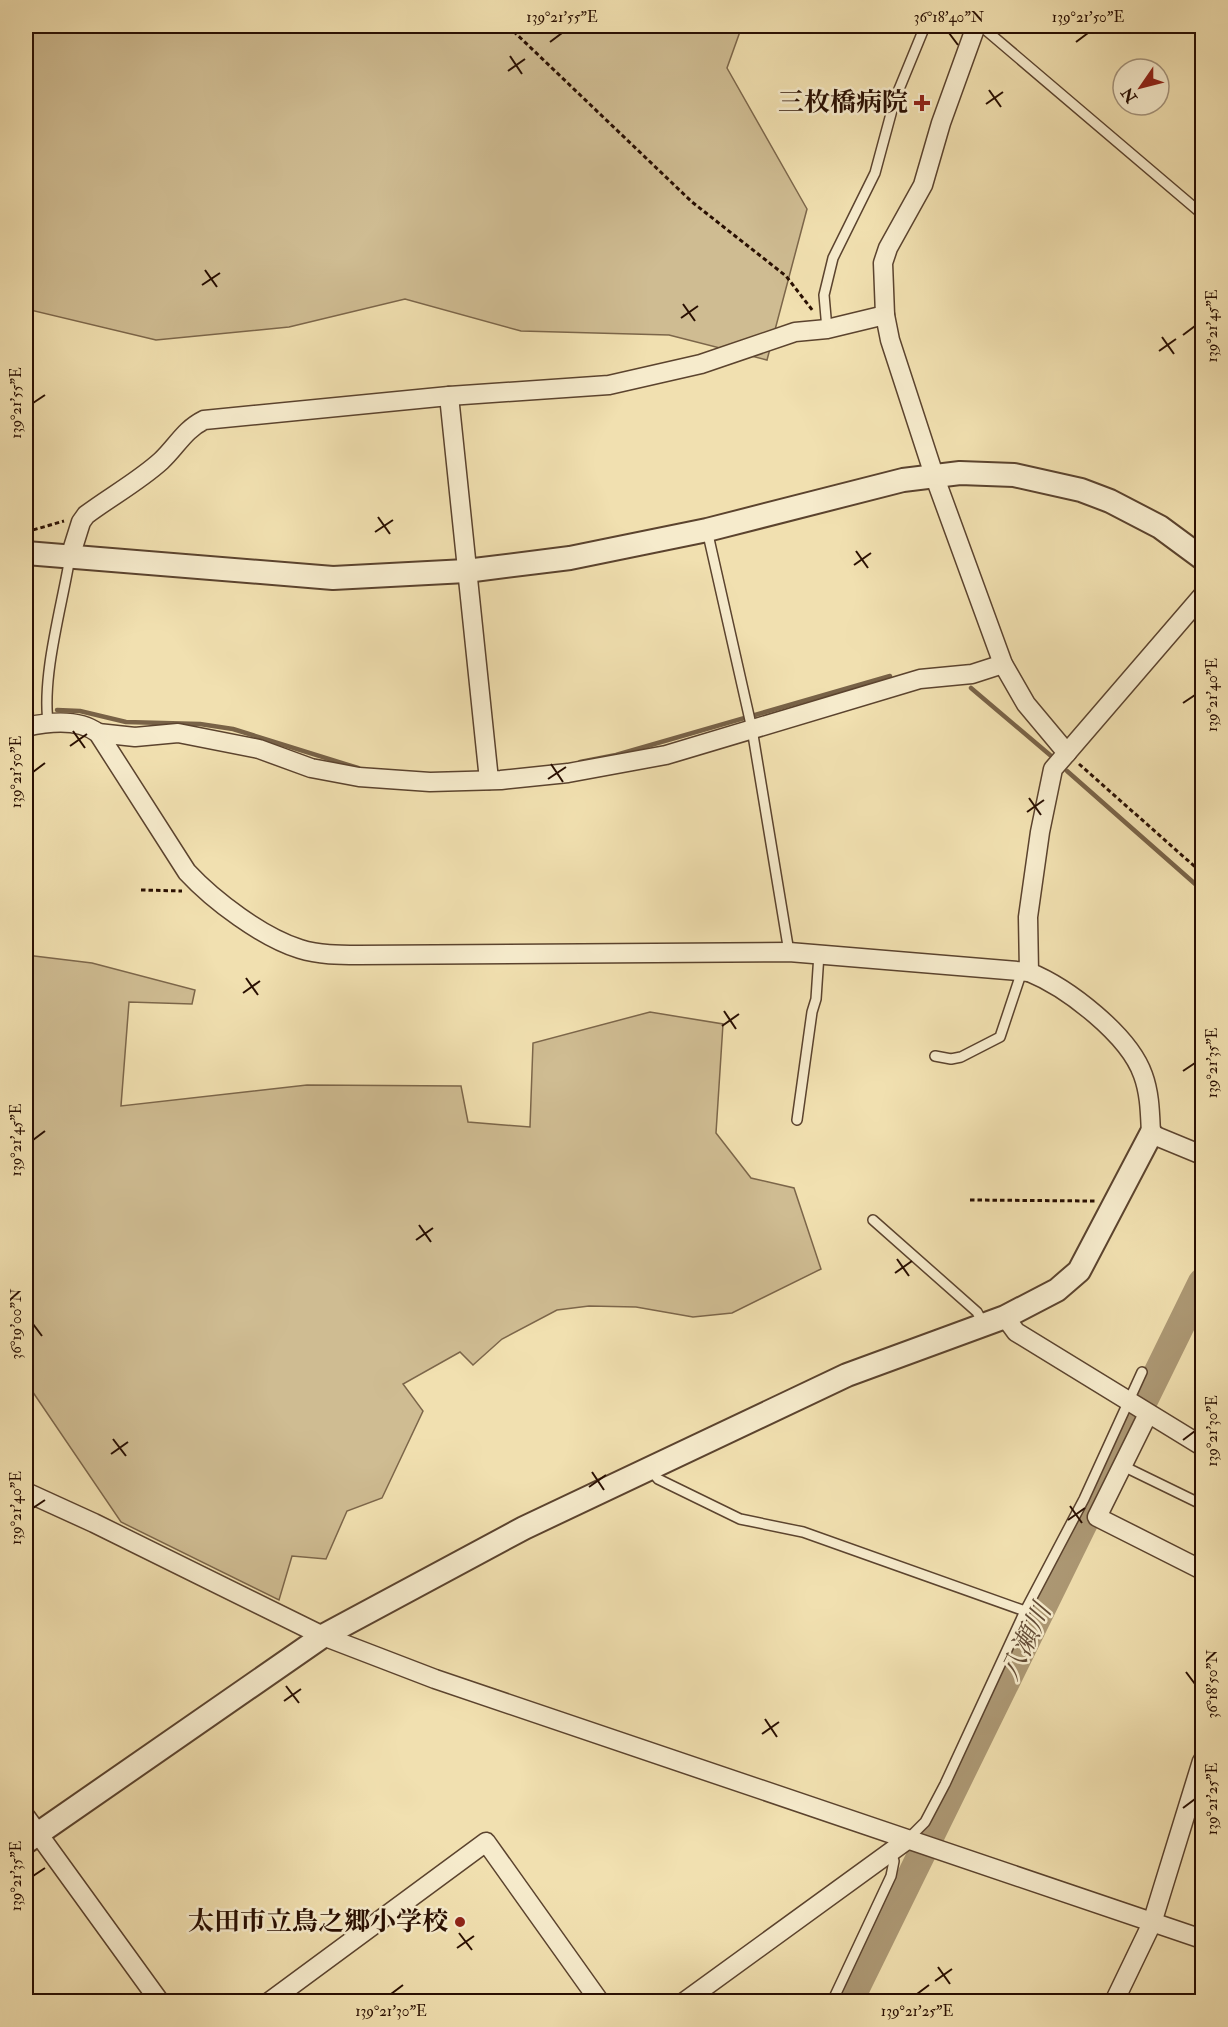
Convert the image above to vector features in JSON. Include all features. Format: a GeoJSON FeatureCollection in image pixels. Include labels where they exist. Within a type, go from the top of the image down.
{"type":"FeatureCollection","features":[{"type":"Feature","properties":{"kind":"street"},"geometry":{"type":"LineString","coordinates":[[979,26],[940,123],[923,185],[883,263],[885,315],[890,340],[934,474],[1003,664],[1026,704],[1067,753]]}},
{"type":"Feature","properties":{"kind":"street"},"geometry":{"type":"LineString","coordinates":[[70,557],[81,522],[86,515],[163,460],[185,433],[204,420],[449,396],[609,385],[701,363],[795,332],[827,329],[885,315]]}},
{"type":"Feature","properties":{"kind":"street"},"geometry":{"type":"LineString","coordinates":[[449,396],[489,780]]}},
{"type":"Feature","properties":{"kind":"street"},"geometry":{"type":"LineString","coordinates":[[26,553],[333,578],[466,571],[570,558],[707,530],[934,474],[1014,476],[1081,490],[1110,501],[1160,527],[1203,558]]}},
{"type":"Feature","properties":{"kind":"street"},"geometry":{"type":"LineString","coordinates":[[1026,971],[1028,917],[1041,822],[1048,782],[1053,770],[1203,596]]}},
{"type":"Feature","properties":{"kind":"street"},"geometry":{"type":"LineString","coordinates":[[26,727],[48,723],[81,725],[98,733],[135,737],[178,733],[259,749],[311,768],[359,777],[430,782],[489,780],[568,773],[666,755],[920,679],[972,674],[1003,664]]}},
{"type":"Feature","properties":{"kind":"street"},"geometry":{"type":"LineString","coordinates":[[98,733],[187,872],[205,891],[279,941],[324,954],[789,952],[1026,971],[1052,983],[1099,1018],[1134,1058],[1146,1083],[1151,1134],[1085,1260],[1070,1281],[1037,1302],[1005,1317],[847,1375],[648,1467],[524,1528],[324,1636],[29,1831],[160,2001]]}},
{"type":"Feature","properties":{"kind":"street"},"geometry":{"type":"LineString","coordinates":[[1151,1134],[1203,1155]]}},
{"type":"Feature","properties":{"kind":"street"},"geometry":{"type":"LineString","coordinates":[[1005,1317],[1016,1332],[1203,1446]]}},
{"type":"Feature","properties":{"kind":"street"},"geometry":{"type":"LineString","coordinates":[[1138,1408],[1123,1466],[1097,1517],[1203,1570]]}},
{"type":"Feature","properties":{"kind":"street"},"geometry":{"type":"LineString","coordinates":[[26,1492],[94,1522],[324,1636],[435,1680],[939,1848],[1203,1939]]}},
{"type":"Feature","properties":{"kind":"street"},"geometry":{"type":"LineString","coordinates":[[1114,2001],[1152,1923],[1196,1803],[1203,1761]]}},
{"type":"Feature","properties":{"kind":"street"},"geometry":{"type":"LineString","coordinates":[[684,2001],[890,1851],[912,1840]]}},
{"type":"Feature","properties":{"kind":"street"},"geometry":{"type":"LineString","coordinates":[[268,2001],[486,1842],[600,2001]]}},
{"type":"Feature","properties":{"kind":"lane"},"geometry":{"type":"LineString","coordinates":[[827,329],[824,295],[833,258],[875,173],[895,99],[924,26]]}},
{"type":"Feature","properties":{"kind":"lane"},"geometry":{"type":"LineString","coordinates":[[979,26],[1203,214]]}},
{"type":"Feature","properties":{"kind":"lane"},"geometry":{"type":"LineString","coordinates":[[707,530],[752,729],[789,952]]}},
{"type":"Feature","properties":{"kind":"lane"},"geometry":{"type":"LineString","coordinates":[[48,723],[46,705],[49,679],[70,557]]}},
{"type":"Feature","properties":{"kind":"lane"},"geometry":{"type":"LineString","coordinates":[[797,1119],[812,1012],[816,999],[819,954]]}},
{"type":"Feature","properties":{"kind":"lane"},"geometry":{"type":"LineString","coordinates":[[935,1056],[951,1059],[961,1057],[1000,1037],[1026,971]]}},
{"type":"Feature","properties":{"kind":"lane"},"geometry":{"type":"LineString","coordinates":[[873,1220],[977,1312],[984,1325]]}},
{"type":"Feature","properties":{"kind":"lane"},"geometry":{"type":"LineString","coordinates":[[912,1840],[925,1822],[945,1784],[1025,1611],[1084,1499],[1127,1408],[1138,1408],[1142,1372]]}},
{"type":"Feature","properties":{"kind":"lane"},"geometry":{"type":"LineString","coordinates":[[1123,1466],[1201,1504],[1203,1502]]}},
{"type":"Feature","properties":{"kind":"lane"},"geometry":{"type":"LineString","coordinates":[[648,1467],[658,1479],[740,1519],[803,1532],[1025,1611]]}},
{"type":"Feature","properties":{"kind":"lane"},"geometry":{"type":"LineString","coordinates":[[832,2001],[891,1876],[894,1861],[890,1851]]}},
{"type":"Feature","properties":{"kind":"path"},"geometry":{"type":"LineString","coordinates":[[507,26],[692,202],[786,276],[827,329]]}},
{"type":"Feature","properties":{"kind":"path"},"geometry":{"type":"LineString","coordinates":[[26,532],[86,515]]}},
{"type":"Feature","properties":{"kind":"path"},"geometry":{"type":"LineString","coordinates":[[1067,753],[1203,873]]}},
{"type":"Feature","properties":{"kind":"path"},"geometry":{"type":"LineString","coordinates":[[141,890],[205,891]]}},
{"type":"Feature","properties":{"kind":"path"},"geometry":{"type":"LineString","coordinates":[[970,1200],[1101,1201],[1114,1204]]}},
{"type":"Feature","properties":{"kind":"shaded area"},"geometry":{"type":"Polygon","coordinates":[[[26,26],[742,26],[727,68],[807,209],[767,360],[669,335],[521,331],[405,299],[289,327],[156,340],[26,309],[26,26]]]}},
{"type":"Feature","properties":{"kind":"shaded area"},"geometry":{"type":"Polygon","coordinates":[[[26,955],[92,963],[195,990],[192,1004],[129,1002],[121,1106],[307,1085],[461,1086],[468,1122],[530,1127],[533,1043],[650,1012],[723,1024],[716,1133],[751,1178],[794,1188],[821,1269],[732,1313],[693,1317],[636,1307],[589,1306],[557,1310],[502,1339],[473,1365],[460,1352],[403,1384],[423,1411],[382,1498],[347,1511],[326,1559],[292,1556],[279,1600],[121,1522],[26,1382],[26,955]]]}},
{"type":"Feature","properties":{"kind":"waterway"},"geometry":{"type":"LineString","coordinates":[[580,762],[616,755],[890,676]]}},
{"type":"Feature","properties":{"kind":"waterway"},"geometry":{"type":"LineString","coordinates":[[971,688],[1050,755]]}},
{"type":"Feature","properties":{"kind":"waterway"},"geometry":{"type":"LineString","coordinates":[[57,710],[80,711],[126,722],[200,724],[233,729],[358,768]]}},
{"type":"Feature","properties":{"kind":"waterway"},"geometry":{"type":"LineString","coordinates":[[26,714],[32,713]]}},
{"type":"Feature","properties":{"kind":"waterway"},"geometry":{"type":"LineString","coordinates":[[1067,771],[1202,890]]}},
{"type":"Feature","properties":{"kind":"waterway","name":"八瀬川"},"geometry":{"type":"LineString","coordinates":[[849,2002],[1202,1282]]}},
{"type":"Feature","properties":{"kind":"place","name":"三枚橋病院"},"geometry":{"type":"Point","coordinates":[922,103]}},
{"type":"Feature","properties":{"kind":"place","name":"太田市立鳥之郷小学校"},"geometry":{"type":"Point","coordinates":[460,1922]}}]}
